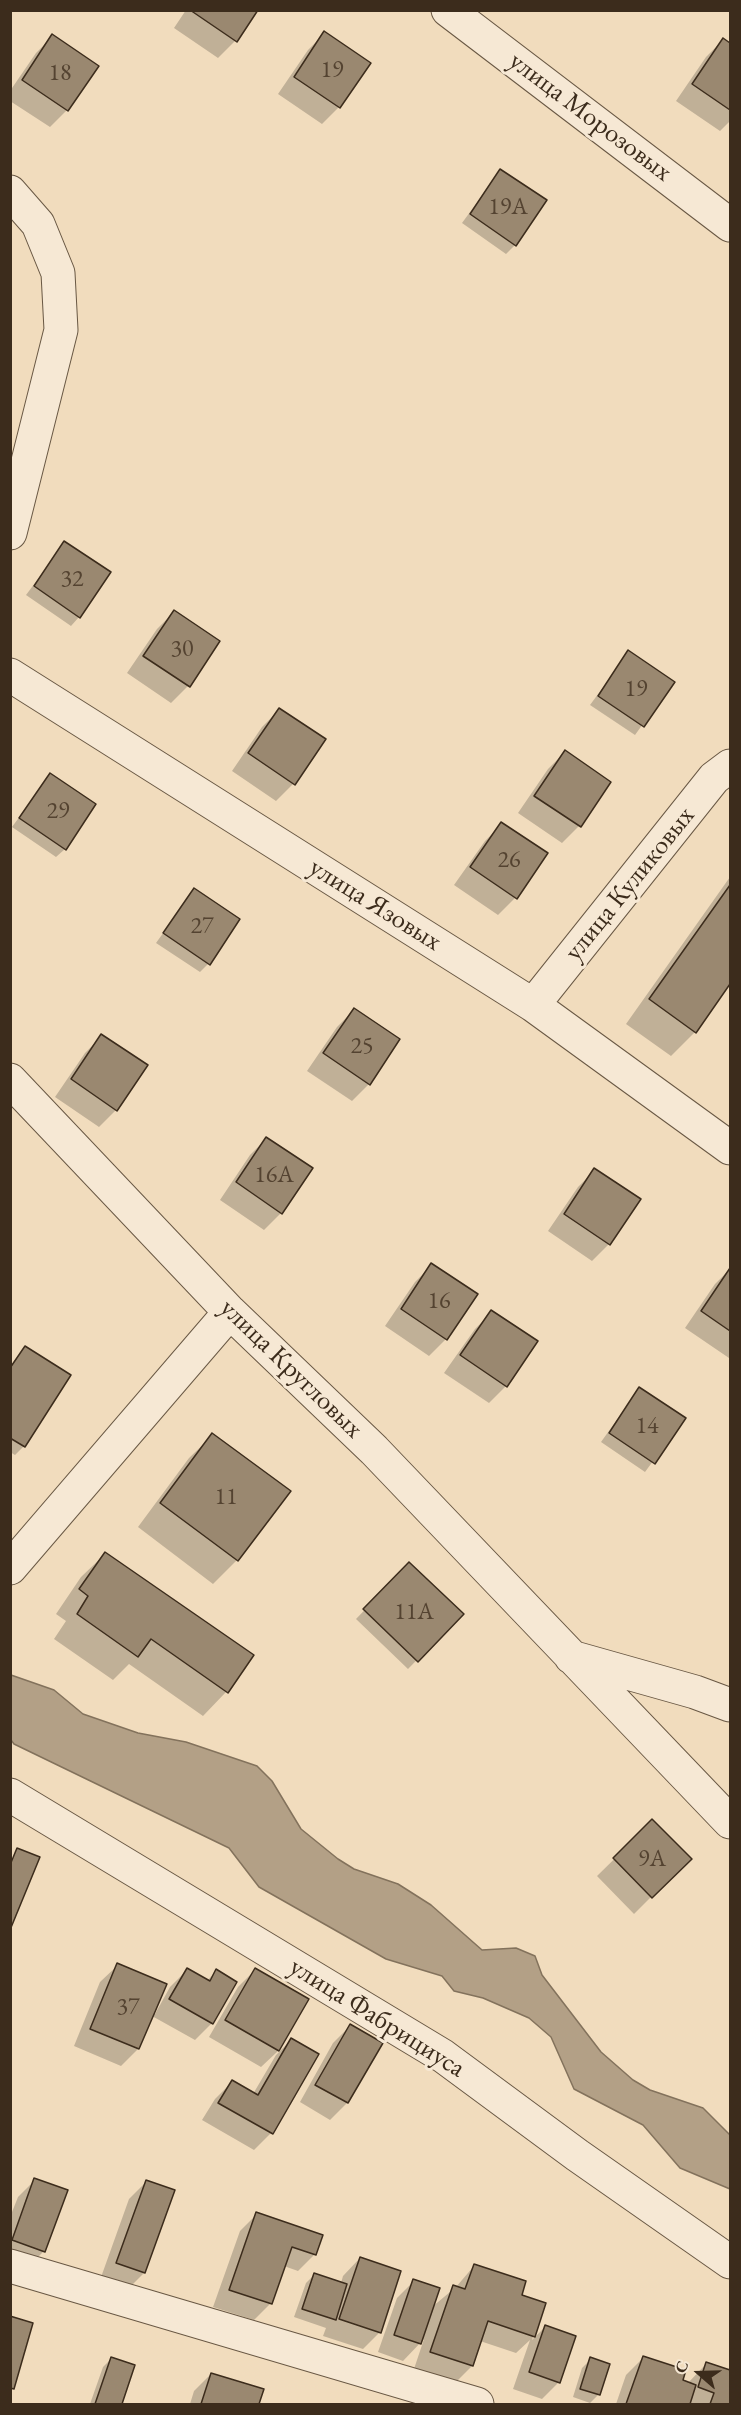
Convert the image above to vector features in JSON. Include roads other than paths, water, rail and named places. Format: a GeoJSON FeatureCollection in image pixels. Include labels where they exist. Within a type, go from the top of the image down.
{"type":"FeatureCollection","features":[{"type":"Feature","properties":{"kind":"street","name":"улица Морозовых"},"geometry":{"type":"LineString","coordinates":[[448,10],[730,225]]}},
{"type":"Feature","properties":{"kind":"street"},"geometry":{"type":"LineString","coordinates":[[10,192],[38,224],[58,273],[61,330],[10,533]]}},
{"type":"Feature","properties":{"kind":"street","name":"улица Язовых"},"geometry":{"type":"LineString","coordinates":[[10,675],[532,1005],[730,1148]]}},
{"type":"Feature","properties":{"kind":"street","name":"улица Куликовых"},"geometry":{"type":"LineString","coordinates":[[532,1005],[714,778],[730,766]]}},
{"type":"Feature","properties":{"kind":"street","name":"улица Кругловых"},"geometry":{"type":"LineString","coordinates":[[10,1080],[230,1312],[374,1450],[730,1822]]}},
{"type":"Feature","properties":{"kind":"street"},"geometry":{"type":"LineString","coordinates":[[10,1568],[230,1312]]}},
{"type":"Feature","properties":{"kind":"street"},"geometry":{"type":"LineString","coordinates":[[571,1657],[695,1692],[730,1705]]}},
{"type":"Feature","properties":{"kind":"street","name":"улица Фабрициуса"},"geometry":{"type":"LineString","coordinates":[[10,1795],[443,2056],[577,2155],[730,2262]]}},
{"type":"Feature","properties":{"kind":"street"},"geometry":{"type":"LineString","coordinates":[[10,2266],[477,2404]]}}]}
